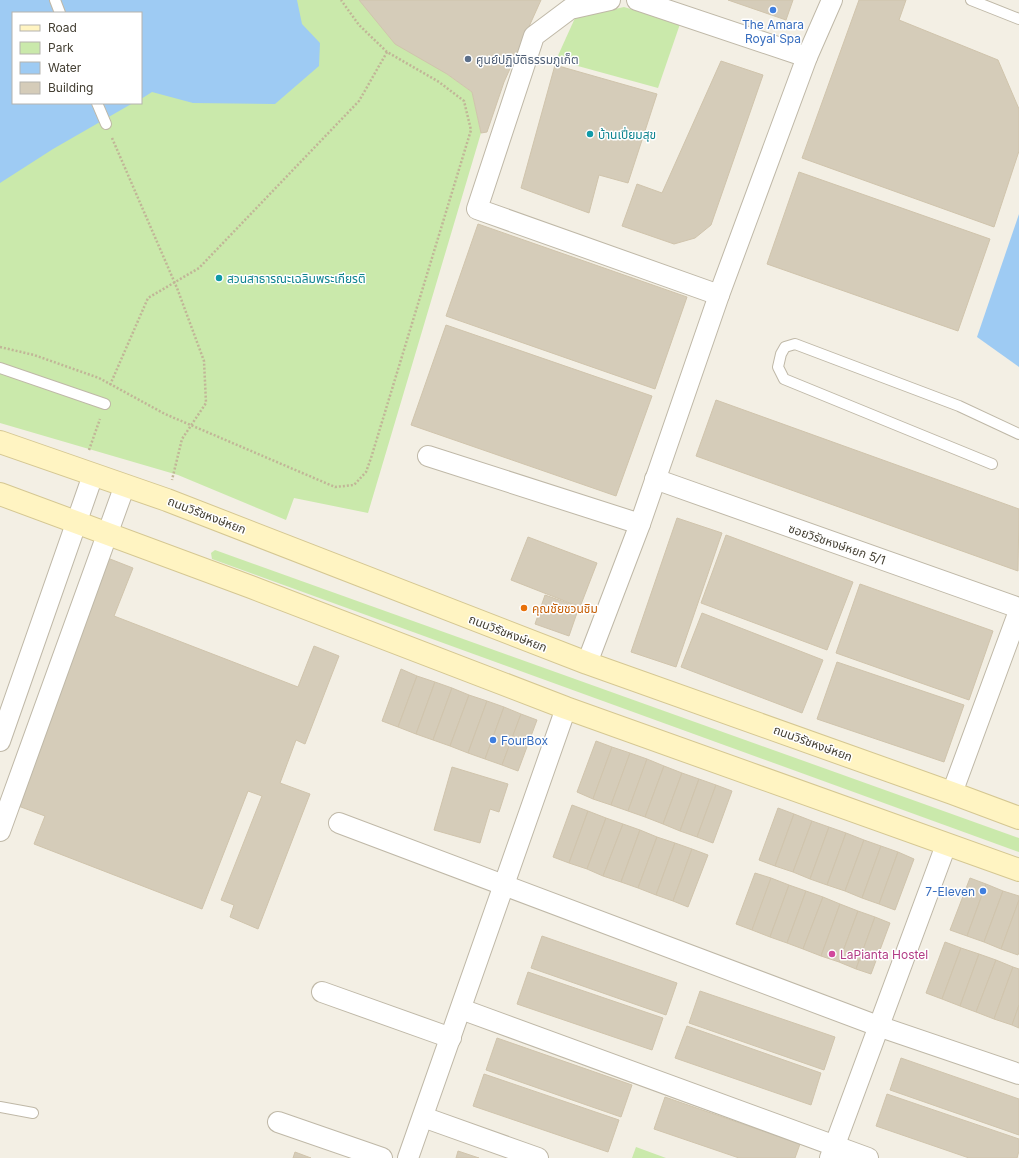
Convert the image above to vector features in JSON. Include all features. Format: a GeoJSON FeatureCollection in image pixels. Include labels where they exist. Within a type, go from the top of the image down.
{"type":"FeatureCollection","features":[{"type":"Feature","properties":{"kind":"main road","name":"ถนนวิรัชหงษ์หยก"},"geometry":{"type":"LineString","coordinates":[[0,442],[167,500],[587,663],[1019,818]]}},
{"type":"Feature","properties":{"kind":"main road"},"geometry":{"type":"LineString","coordinates":[[0,494],[251,587],[566,708],[1019,870]]}},
{"type":"Feature","properties":{"kind":"street"},"geometry":{"type":"LineString","coordinates":[[610,0],[570,9],[534,36],[477,209],[719,295]]}},
{"type":"Feature","properties":{"kind":"street"},"geometry":{"type":"LineString","coordinates":[[637,0],[807,57]]}},
{"type":"Feature","properties":{"kind":"street"},"geometry":{"type":"LineString","coordinates":[[587,663],[640,524],[719,295],[807,57],[832,0]]}},
{"type":"Feature","properties":{"kind":"street"},"geometry":{"type":"LineString","coordinates":[[428,456],[640,524]]}},
{"type":"Feature","properties":{"kind":"street"},"geometry":{"type":"LineString","coordinates":[[0,741],[76,522],[88,473]]}},
{"type":"Feature","properties":{"kind":"street","name":"ซอยวิรัชหงษ์หยก 5/1"},"geometry":{"type":"LineString","coordinates":[[655,479],[1019,610]]}},
{"type":"Feature","properties":{"kind":"street"},"geometry":{"type":"LineString","coordinates":[[0,831],[106,533],[125,485]]}},
{"type":"Feature","properties":{"kind":"street"},"geometry":{"type":"LineString","coordinates":[[952,793],[1019,610]]}},
{"type":"Feature","properties":{"kind":"street"},"geometry":{"type":"LineString","coordinates":[[408,1158],[566,708]]}},
{"type":"Feature","properties":{"kind":"street"},"geometry":{"type":"LineString","coordinates":[[339,823],[878,1026],[1019,1074]]}},
{"type":"Feature","properties":{"kind":"street"},"geometry":{"type":"LineString","coordinates":[[832,1152],[946,845]]}},
{"type":"Feature","properties":{"kind":"street"},"geometry":{"type":"LineString","coordinates":[[322,992],[451,1038]]}},
{"type":"Feature","properties":{"kind":"street"},"geometry":{"type":"LineString","coordinates":[[461,1008],[832,1152],[868,1158]]}},
{"type":"Feature","properties":{"kind":"street"},"geometry":{"type":"LineString","coordinates":[[423,1117],[538,1158]]}},
{"type":"Feature","properties":{"kind":"street"},"geometry":{"type":"LineString","coordinates":[[278,1122],[382,1158]]}},
{"type":"Feature","properties":{"kind":"lane"},"geometry":{"type":"LineString","coordinates":[[55,0],[60,12]]}},
{"type":"Feature","properties":{"kind":"lane"},"geometry":{"type":"LineString","coordinates":[[971,0],[1019,19]]}},
{"type":"Feature","properties":{"kind":"lane"},"geometry":{"type":"LineString","coordinates":[[97,104],[106,124]]}},
{"type":"Feature","properties":{"kind":"lane"},"geometry":{"type":"LineString","coordinates":[[992,464],[784,379],[778,367],[781,354],[785,347],[795,344],[959,406],[1019,434]]}},
{"type":"Feature","properties":{"kind":"lane"},"geometry":{"type":"LineString","coordinates":[[0,368],[105,404]]}},
{"type":"Feature","properties":{"kind":"lane"},"geometry":{"type":"LineString","coordinates":[[0,1107],[33,1113]]}},
{"type":"Feature","properties":{"kind":"path"},"geometry":{"type":"LineString","coordinates":[[0,346],[34,355],[99,378],[165,414],[335,487],[354,485],[366,472],[371,458],[471,130],[464,101],[438,82],[387,52],[359,25],[340,0]]}},
{"type":"Feature","properties":{"kind":"path"},"geometry":{"type":"LineString","coordinates":[[88,473],[110,384],[148,298],[199,268],[359,101],[387,52]]}},
{"type":"Feature","properties":{"kind":"path"},"geometry":{"type":"LineString","coordinates":[[106,124],[174,283],[204,361],[206,403],[182,439],[167,500]]}},
{"type":"Feature","properties":{"kind":"green space","name":"สวนสาธารณะเฉลิมพระเกียรติ"},"geometry":{"type":"Polygon","coordinates":[[[0,0],[360,0],[447,74],[472,92],[481,133],[368,513],[294,498],[286,520],[178,475],[0,423],[0,0]]]}},
{"type":"Feature","properties":{"kind":"green space"},"geometry":{"type":"Polygon","coordinates":[[[624,7],[680,24],[658,88],[556,60],[575,18],[624,7]]]}},
{"type":"Feature","properties":{"kind":"green space"},"geometry":{"type":"Polygon","coordinates":[[[215,550],[1019,838],[1019,852],[212,559],[211,553],[215,550]]]}},
{"type":"Feature","properties":{"kind":"green space"},"geometry":{"type":"Polygon","coordinates":[[[636,1147],[666,1158],[632,1158],[636,1147]]]}},
{"type":"Feature","properties":{"kind":"water"},"geometry":{"type":"Polygon","coordinates":[[[0,0],[297,0],[302,24],[320,43],[319,66],[275,104],[193,103],[152,92],[142,98],[142,12],[12,12],[12,104],[131,104],[53,149],[0,183],[0,0]]]}},
{"type":"Feature","properties":{"kind":"water"},"geometry":{"type":"Polygon","coordinates":[[[1019,214],[1019,367],[977,337],[1019,214]]]}},
{"type":"Feature","properties":{"kind":"building","name":"ศูนย์ปฏิบัติธรรมภูเก็ต"},"geometry":{"type":"Polygon","coordinates":[[[359,0],[541,0],[504,82],[487,132],[481,133],[472,92],[447,74],[395,44],[359,0]]]}},
{"type":"Feature","properties":{"kind":"building","name":"The Amara Royal Spa"},"geometry":{"type":"Polygon","coordinates":[[[728,0],[793,0],[786,20],[728,0]]]}},
{"type":"Feature","properties":{"kind":"building"},"geometry":{"type":"Polygon","coordinates":[[[859,0],[906,0],[899,20],[998,60],[1019,109],[1019,151],[994,227],[802,158],[859,0]]]}},
{"type":"Feature","properties":{"kind":"building"},"geometry":{"type":"Polygon","coordinates":[[[721,61],[763,75],[711,225],[695,238],[674,244],[622,226],[637,184],[662,193],[721,61]]]}},
{"type":"Feature","properties":{"kind":"building","name":"บ้านเปี่ยมสุข"},"geometry":{"type":"Polygon","coordinates":[[[555,65],[657,94],[628,183],[599,175],[589,213],[521,188],[555,65]]]}},
{"type":"Feature","properties":{"kind":"building"},"geometry":{"type":"Polygon","coordinates":[[[799,172],[990,239],[958,331],[767,264],[799,172]]]}},
{"type":"Feature","properties":{"kind":"building"},"geometry":{"type":"Polygon","coordinates":[[[478,224],[687,297],[655,389],[446,316],[478,224]]]}},
{"type":"Feature","properties":{"kind":"building"},"geometry":{"type":"Polygon","coordinates":[[[446,325],[652,396],[616,496],[411,425],[446,325]]]}},
{"type":"Feature","properties":{"kind":"building"},"geometry":{"type":"Polygon","coordinates":[[[716,400],[1019,509],[1018,571],[696,456],[716,400]]]}},
{"type":"Feature","properties":{"kind":"building"},"geometry":{"type":"Polygon","coordinates":[[[677,518],[722,533],[676,667],[631,652],[677,518]]]}},
{"type":"Feature","properties":{"kind":"building"},"geometry":{"type":"Polygon","coordinates":[[[726,535],[853,582],[827,650],[701,603],[726,535]]]}},
{"type":"Feature","properties":{"kind":"building"},"geometry":{"type":"Polygon","coordinates":[[[528,537],[597,563],[580,607],[511,580],[528,537]]]}},
{"type":"Feature","properties":{"kind":"building"},"geometry":{"type":"Polygon","coordinates":[[[105,557],[133,568],[114,616],[298,687],[314,646],[339,656],[305,744],[296,740],[280,783],[310,794],[258,929],[230,917],[234,905],[221,900],[262,796],[248,791],[202,909],[34,844],[45,816],[13,804],[105,557]]]}},
{"type":"Feature","properties":{"kind":"building"},"geometry":{"type":"Polygon","coordinates":[[[860,584],[993,631],[969,700],[836,653],[860,584]]]}},
{"type":"Feature","properties":{"kind":"building"},"geometry":{"type":"Polygon","coordinates":[[[545,595],[579,607],[569,636],[535,624],[545,595]]]}},
{"type":"Feature","properties":{"kind":"building"},"geometry":{"type":"Polygon","coordinates":[[[702,613],[823,660],[802,713],[681,667],[702,613]]]}},
{"type":"Feature","properties":{"kind":"building"},"geometry":{"type":"Polygon","coordinates":[[[837,662],[964,705],[944,762],[817,719],[837,662]]]}},
{"type":"Feature","properties":{"kind":"building"},"geometry":{"type":"Polygon","coordinates":[[[401,669],[417,676],[398,727],[382,721],[401,669]]]}},
{"type":"Feature","properties":{"kind":"building"},"geometry":{"type":"Polygon","coordinates":[[[417,676],[435,682],[416,734],[398,727],[417,676]]]}},
{"type":"Feature","properties":{"kind":"building"},"geometry":{"type":"Polygon","coordinates":[[[435,682],[452,688],[433,740],[416,734],[435,682]]]}},
{"type":"Feature","properties":{"kind":"building"},"geometry":{"type":"Polygon","coordinates":[[[452,688],[469,695],[450,746],[433,740],[452,688]]]}},
{"type":"Feature","properties":{"kind":"building"},"geometry":{"type":"Polygon","coordinates":[[[469,695],[487,701],[468,753],[450,746],[469,695]]]}},
{"type":"Feature","properties":{"kind":"building"},"geometry":{"type":"Polygon","coordinates":[[[487,701],[504,707],[485,759],[468,753],[487,701]]]}},
{"type":"Feature","properties":{"kind":"building"},"geometry":{"type":"Polygon","coordinates":[[[504,707],[521,714],[502,765],[485,759],[504,707]]]}},
{"type":"Feature","properties":{"kind":"building"},"geometry":{"type":"Polygon","coordinates":[[[521,714],[537,720],[518,771],[502,765],[521,714]]]}},
{"type":"Feature","properties":{"kind":"building"},"geometry":{"type":"Polygon","coordinates":[[[596,741],[612,747],[593,799],[577,792],[596,741]]]}},
{"type":"Feature","properties":{"kind":"building"},"geometry":{"type":"Polygon","coordinates":[[[612,747],[630,753],[611,805],[593,799],[612,747]]]}},
{"type":"Feature","properties":{"kind":"building"},"geometry":{"type":"Polygon","coordinates":[[[630,753],[647,759],[628,811],[611,805],[630,753]]]}},
{"type":"Feature","properties":{"kind":"building"},"geometry":{"type":"Polygon","coordinates":[[[647,759],[664,766],[645,817],[628,811],[647,759]]]}},
{"type":"Feature","properties":{"kind":"building"},"geometry":{"type":"Polygon","coordinates":[[[664,766],[682,773],[663,824],[645,817],[664,766]]]}},
{"type":"Feature","properties":{"kind":"building"},"geometry":{"type":"Polygon","coordinates":[[[452,767],[508,784],[499,812],[490,809],[480,843],[434,830],[452,767]]]}},
{"type":"Feature","properties":{"kind":"building"},"geometry":{"type":"Polygon","coordinates":[[[682,773],[699,779],[680,831],[663,824],[682,773]]]}},
{"type":"Feature","properties":{"kind":"building"},"geometry":{"type":"Polygon","coordinates":[[[699,779],[716,785],[697,837],[680,831],[699,779]]]}},
{"type":"Feature","properties":{"kind":"building"},"geometry":{"type":"Polygon","coordinates":[[[716,785],[732,791],[713,843],[697,837],[716,785]]]}},
{"type":"Feature","properties":{"kind":"building"},"geometry":{"type":"Polygon","coordinates":[[[572,805],[588,811],[569,863],[553,857],[572,805]]]}},
{"type":"Feature","properties":{"kind":"building"},"geometry":{"type":"Polygon","coordinates":[[[778,808],[794,814],[775,866],[759,860],[778,808]]]}},
{"type":"Feature","properties":{"kind":"building"},"geometry":{"type":"Polygon","coordinates":[[[588,811],[606,818],[587,869],[569,863],[588,811]]]}},
{"type":"Feature","properties":{"kind":"building"},"geometry":{"type":"Polygon","coordinates":[[[794,814],[812,821],[793,872],[775,866],[794,814]]]}},
{"type":"Feature","properties":{"kind":"building"},"geometry":{"type":"Polygon","coordinates":[[[606,818],[623,824],[603,876],[587,869],[606,818]]]}},
{"type":"Feature","properties":{"kind":"building"},"geometry":{"type":"Polygon","coordinates":[[[812,821],[829,827],[810,879],[793,872],[812,821]]]}},
{"type":"Feature","properties":{"kind":"building"},"geometry":{"type":"Polygon","coordinates":[[[623,824],[640,830],[621,882],[603,876],[623,824]]]}},
{"type":"Feature","properties":{"kind":"building"},"geometry":{"type":"Polygon","coordinates":[[[829,827],[846,833],[827,885],[810,879],[829,827]]]}},
{"type":"Feature","properties":{"kind":"building"},"geometry":{"type":"Polygon","coordinates":[[[640,830],[657,837],[638,888],[621,882],[640,830]]]}},
{"type":"Feature","properties":{"kind":"building"},"geometry":{"type":"Polygon","coordinates":[[[846,833],[864,840],[845,891],[827,885],[846,833]]]}},
{"type":"Feature","properties":{"kind":"building"},"geometry":{"type":"Polygon","coordinates":[[[657,837],[675,843],[656,895],[638,888],[657,837]]]}},
{"type":"Feature","properties":{"kind":"building"},"geometry":{"type":"Polygon","coordinates":[[[864,840],[881,846],[862,898],[845,891],[864,840]]]}},
{"type":"Feature","properties":{"kind":"building"},"geometry":{"type":"Polygon","coordinates":[[[675,843],[692,849],[673,901],[656,895],[675,843]]]}},
{"type":"Feature","properties":{"kind":"building"},"geometry":{"type":"Polygon","coordinates":[[[881,846],[898,852],[879,904],[862,898],[881,846]]]}},
{"type":"Feature","properties":{"kind":"building"},"geometry":{"type":"Polygon","coordinates":[[[692,849],[708,855],[688,907],[673,901],[692,849]]]}},
{"type":"Feature","properties":{"kind":"building"},"geometry":{"type":"Polygon","coordinates":[[[898,852],[914,859],[895,910],[879,904],[898,852]]]}},
{"type":"Feature","properties":{"kind":"building"},"geometry":{"type":"Polygon","coordinates":[[[755,873],[771,878],[752,930],[736,924],[755,873]]]}},
{"type":"Feature","properties":{"kind":"building"},"geometry":{"type":"Polygon","coordinates":[[[771,878],[789,885],[770,937],[752,930],[771,878]]]}},
{"type":"Feature","properties":{"kind":"building"},"geometry":{"type":"Polygon","coordinates":[[[970,878],[986,884],[967,936],[950,930],[970,878]]]}},
{"type":"Feature","properties":{"kind":"building"},"geometry":{"type":"Polygon","coordinates":[[[986,884],[1003,891],[984,942],[967,936],[986,884]]]}},
{"type":"Feature","properties":{"kind":"building"},"geometry":{"type":"Polygon","coordinates":[[[789,885],[806,891],[787,943],[770,937],[789,885]]]}},
{"type":"Feature","properties":{"kind":"building"},"geometry":{"type":"Polygon","coordinates":[[[806,891],[823,897],[803,949],[787,943],[806,891]]]}},
{"type":"Feature","properties":{"kind":"building"},"geometry":{"type":"Polygon","coordinates":[[[1003,891],[1019,896],[1019,900],[1001,949],[984,942],[1003,891]]]}},
{"type":"Feature","properties":{"kind":"building"},"geometry":{"type":"Polygon","coordinates":[[[823,897],[840,904],[821,956],[803,949],[823,897]]]}},
{"type":"Feature","properties":{"kind":"building"},"geometry":{"type":"Polygon","coordinates":[[[1019,900],[1019,952],[1018,955],[1001,949],[1019,900]]]}},
{"type":"Feature","properties":{"kind":"building"},"geometry":{"type":"Polygon","coordinates":[[[840,904],[858,911],[839,962],[821,956],[840,904]]]}},
{"type":"Feature","properties":{"kind":"building"},"geometry":{"type":"Polygon","coordinates":[[[858,911],[875,917],[856,969],[839,962],[858,911]]]}},
{"type":"Feature","properties":{"kind":"building"},"geometry":{"type":"Polygon","coordinates":[[[875,917],[890,923],[871,974],[856,969],[875,917]]]}},
{"type":"Feature","properties":{"kind":"building"},"geometry":{"type":"Polygon","coordinates":[[[542,936],[677,983],[666,1015],[531,968],[542,936]]]}},
{"type":"Feature","properties":{"kind":"building"},"geometry":{"type":"Polygon","coordinates":[[[945,942],[961,948],[942,999],[926,993],[945,942]]]}},
{"type":"Feature","properties":{"kind":"building"},"geometry":{"type":"Polygon","coordinates":[[[961,948],[979,954],[960,1006],[942,999],[961,948]]]}},
{"type":"Feature","properties":{"kind":"building"},"geometry":{"type":"Polygon","coordinates":[[[979,954],[996,960],[976,1012],[960,1006],[979,954]]]}},
{"type":"Feature","properties":{"kind":"building"},"geometry":{"type":"Polygon","coordinates":[[[996,960],[1013,967],[994,1019],[976,1012],[996,960]]]}},
{"type":"Feature","properties":{"kind":"building"},"geometry":{"type":"Polygon","coordinates":[[[1013,967],[1019,969],[1019,1005],[1012,1025],[994,1019],[1013,967]]]}},
{"type":"Feature","properties":{"kind":"building"},"geometry":{"type":"Polygon","coordinates":[[[528,972],[663,1018],[652,1050],[517,1004],[528,972]]]}},
{"type":"Feature","properties":{"kind":"building"},"geometry":{"type":"Polygon","coordinates":[[[700,991],[835,1037],[824,1070],[689,1023],[700,991]]]}},
{"type":"Feature","properties":{"kind":"building"},"geometry":{"type":"Polygon","coordinates":[[[1019,1005],[1019,1028],[1012,1025],[1019,1005]]]}},
{"type":"Feature","properties":{"kind":"building"},"geometry":{"type":"Polygon","coordinates":[[[687,1026],[821,1073],[811,1105],[675,1058],[687,1026]]]}},
{"type":"Feature","properties":{"kind":"building"},"geometry":{"type":"Polygon","coordinates":[[[497,1038],[632,1085],[621,1117],[486,1070],[497,1038]]]}},
{"type":"Feature","properties":{"kind":"building"},"geometry":{"type":"Polygon","coordinates":[[[901,1058],[1019,1099],[1019,1135],[890,1090],[901,1058]]]}},
{"type":"Feature","properties":{"kind":"building"},"geometry":{"type":"Polygon","coordinates":[[[484,1074],[619,1120],[608,1152],[473,1106],[484,1074]]]}},
{"type":"Feature","properties":{"kind":"building"},"geometry":{"type":"Polygon","coordinates":[[[887,1094],[1019,1139],[1019,1151],[1017,1158],[969,1158],[876,1126],[887,1094]]]}},
{"type":"Feature","properties":{"kind":"building"},"geometry":{"type":"Polygon","coordinates":[[[665,1097],[800,1144],[795,1158],[739,1158],[654,1129],[665,1097]]]}},
{"type":"Feature","properties":{"kind":"building"},"geometry":{"type":"Polygon","coordinates":[[[458,1151],[479,1158],[456,1158],[458,1151]]]}},
{"type":"Feature","properties":{"kind":"building"},"geometry":{"type":"Polygon","coordinates":[[[295,1152],[311,1158],[293,1158],[295,1152]]]}},
{"type":"Feature","properties":{"kind":"place","name":"The Amara Royal Spa"},"geometry":{"type":"Point","coordinates":[773,10]}},
{"type":"Feature","properties":{"kind":"place","name":"ศูนย์ปฏิบัติธรรมภูเก็ต"},"geometry":{"type":"Point","coordinates":[468,59]}},
{"type":"Feature","properties":{"kind":"place","name":"บ้านเปี่ยมสุข"},"geometry":{"type":"Point","coordinates":[590,134]}},
{"type":"Feature","properties":{"kind":"place","name":"สวนสาธารณะเฉลิมพระเกียรติ"},"geometry":{"type":"Point","coordinates":[219,278]}},
{"type":"Feature","properties":{"kind":"place","name":"คุณชัยชวนชิม"},"geometry":{"type":"Point","coordinates":[524,608]}},
{"type":"Feature","properties":{"kind":"place","name":"FourBox"},"geometry":{"type":"Point","coordinates":[493,740]}},
{"type":"Feature","properties":{"kind":"place","name":"7-Eleven"},"geometry":{"type":"Point","coordinates":[983,891]}},
{"type":"Feature","properties":{"kind":"place","name":"LaPianta Hostel"},"geometry":{"type":"Point","coordinates":[832,954]}}]}
